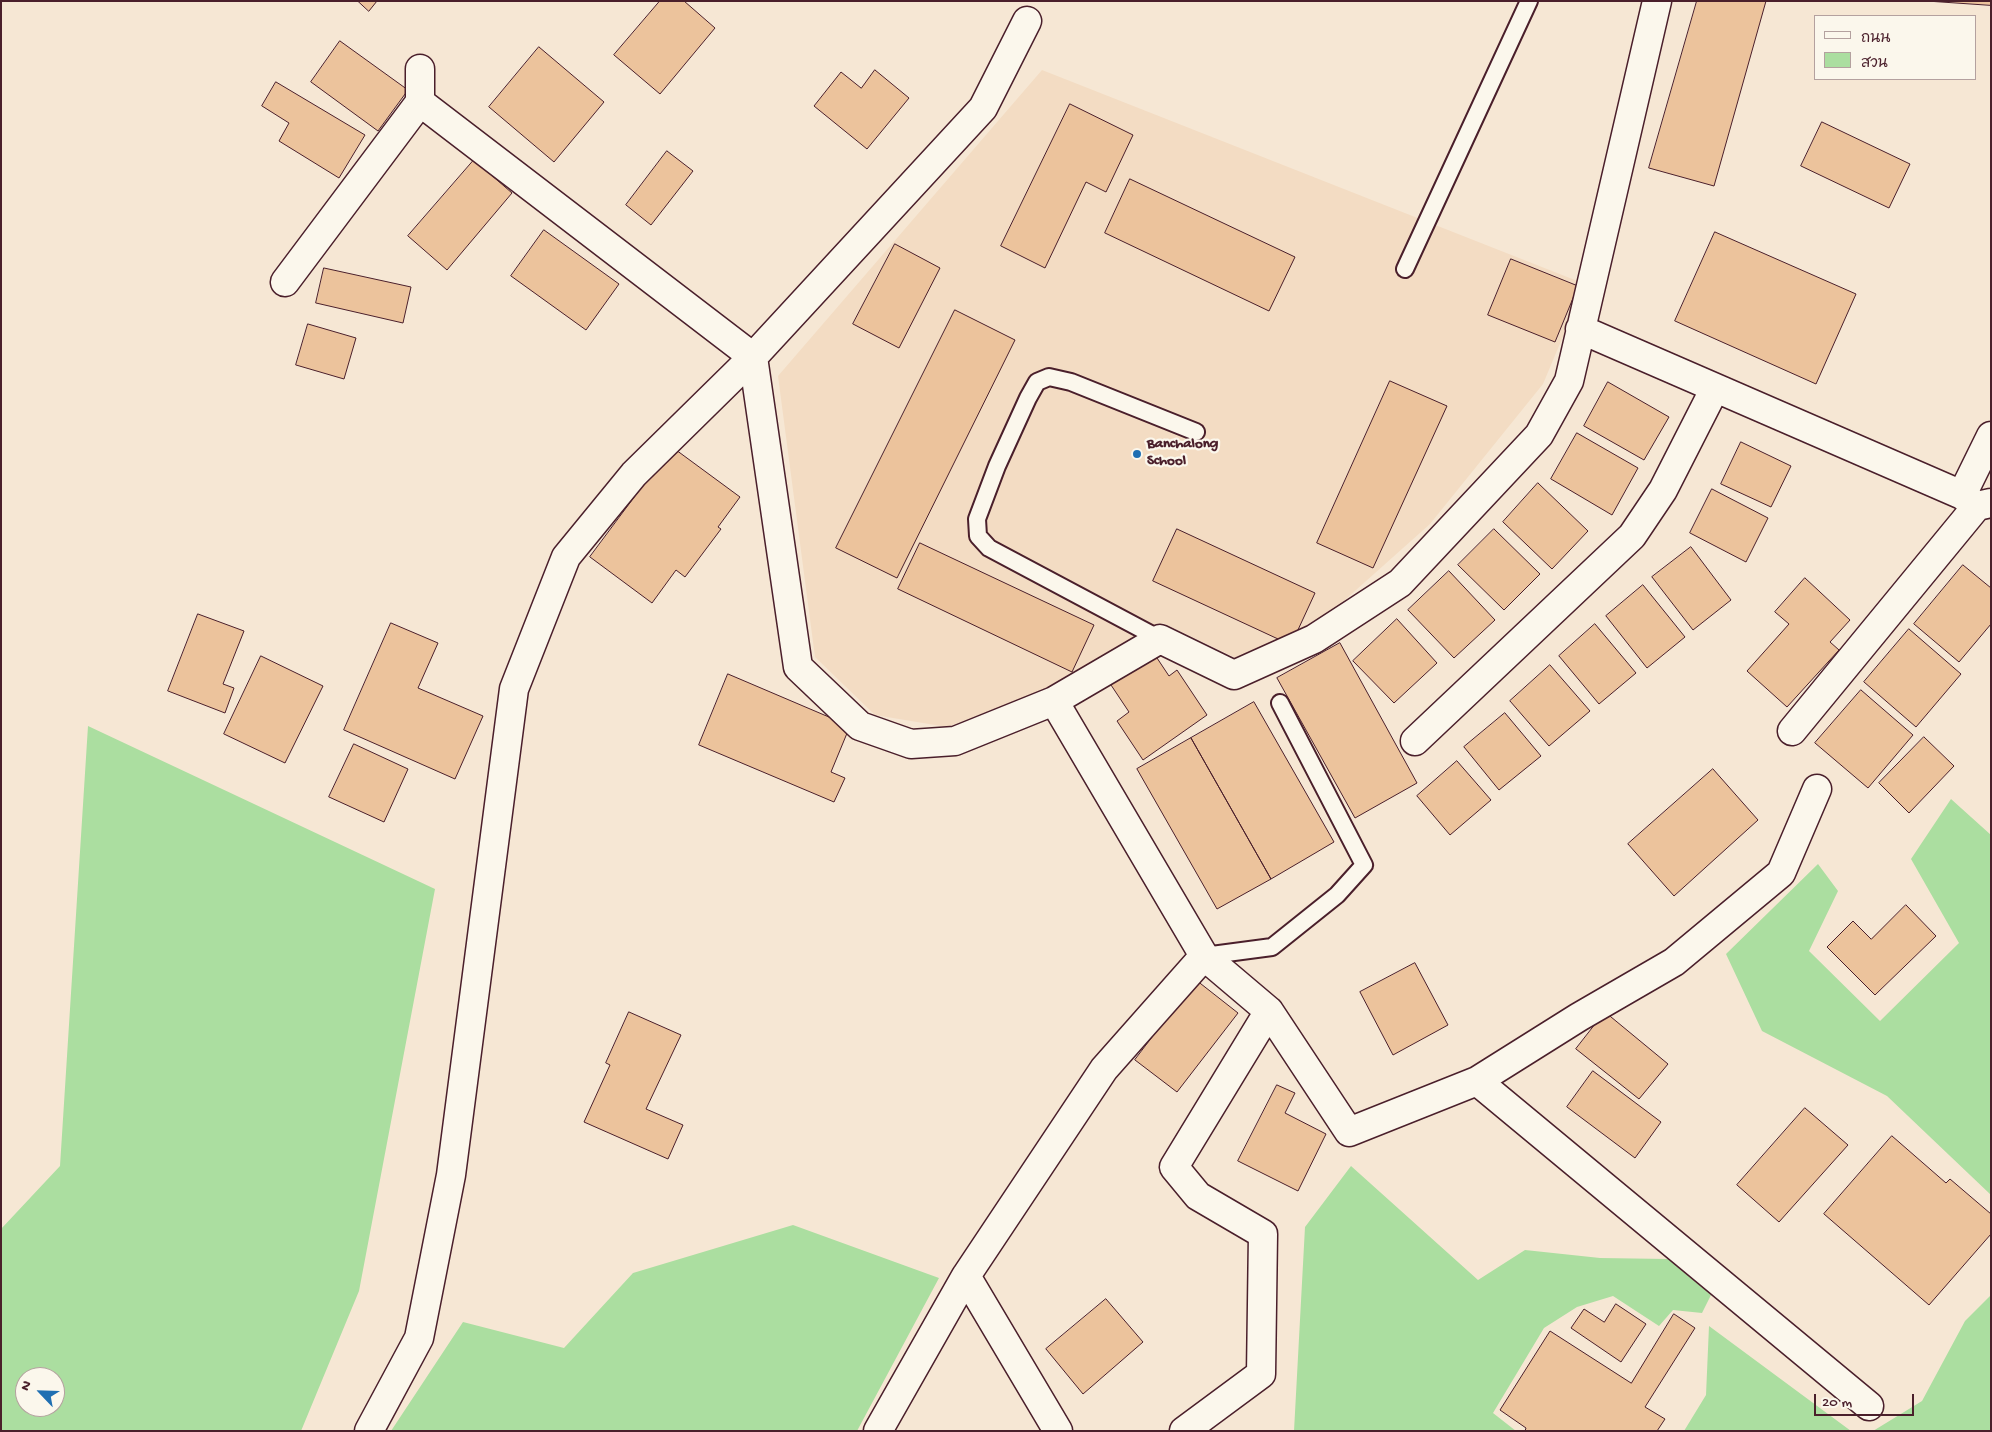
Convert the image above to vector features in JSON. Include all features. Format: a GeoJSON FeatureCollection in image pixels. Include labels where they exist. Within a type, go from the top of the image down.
{"type":"FeatureCollection","features":[{"type":"Feature","properties":{"kind":"street"},"geometry":{"type":"LineString","coordinates":[[420,102],[753,357],[798,667],[860,726],[912,744],[955,741],[1054,701],[1160,639],[1234,675],[1314,639],[1400,583],[1540,435],[1569,381],[1657,1]]}},
{"type":"Feature","properties":{"kind":"street"},"geometry":{"type":"LineString","coordinates":[[369,1431],[420,1338],[451,1175],[514,689],[566,558],[634,474],[753,357],[983,108],[1027,21]]}},
{"type":"Feature","properties":{"kind":"street"},"geometry":{"type":"LineString","coordinates":[[286,282],[420,102],[420,69]]}},
{"type":"Feature","properties":{"kind":"street"},"geometry":{"type":"LineString","coordinates":[[1580,329],[1977,501]]}},
{"type":"Feature","properties":{"kind":"street"},"geometry":{"type":"LineString","coordinates":[[1415,741],[1632,536],[1663,490],[1715,388]]}},
{"type":"Feature","properties":{"kind":"street"},"geometry":{"type":"LineString","coordinates":[[1792,731],[1977,501],[1991,436]]}},
{"type":"Feature","properties":{"kind":"street"},"geometry":{"type":"LineString","coordinates":[[1054,701],[1204,956],[1269,1011],[1349,1132],[1477,1081],[1579,1017],[1674,962],[1781,873],[1817,790]]}},
{"type":"Feature","properties":{"kind":"street"},"geometry":{"type":"LineString","coordinates":[[878,1431],[966,1276],[1104,1069],[1204,956]]}},
{"type":"Feature","properties":{"kind":"street"},"geometry":{"type":"LineString","coordinates":[[1184,1431],[1261,1374],[1263,1234],[1198,1196],[1174,1166],[1269,1011]]}},
{"type":"Feature","properties":{"kind":"street"},"geometry":{"type":"LineString","coordinates":[[1477,1081],[1869,1406]]}},
{"type":"Feature","properties":{"kind":"street"},"geometry":{"type":"LineString","coordinates":[[966,1276],[1058,1431]]}},
{"type":"Feature","properties":{"kind":"lane"},"geometry":{"type":"LineString","coordinates":[[1404,269],[1529,1]]}},
{"type":"Feature","properties":{"kind":"lane"},"geometry":{"type":"LineString","coordinates":[[1160,639],[989,548],[978,536],[977,518],[997,466],[1028,398],[1037,382],[1049,377],[1072,382],[1196,432]]}},
{"type":"Feature","properties":{"kind":"lane"},"geometry":{"type":"LineString","coordinates":[[1204,956],[1272,947],[1337,895],[1364,865],[1280,703]]}},
{"type":"Feature","properties":{"kind":"shaded area","name":"Banchalong School"},"geometry":{"type":"Polygon","coordinates":[[[1042,70],[1585,284],[1543,384],[1430,524],[1319,623],[1238,659],[1163,623],[1039,692],[947,727],[875,715],[815,657],[778,376],[1042,70]]]}},
{"type":"Feature","properties":{"kind":"green space"},"geometry":{"type":"Polygon","coordinates":[[[88,726],[435,889],[359,1291],[301,1431],[1,1431],[1,1229],[60,1166],[88,726]]]}},
{"type":"Feature","properties":{"kind":"green space"},"geometry":{"type":"Polygon","coordinates":[[[1951,799],[1991,835],[1991,1195],[1887,1096],[1762,1031],[1726,954],[1818,864],[1838,891],[1809,951],[1880,1021],[1959,943],[1911,859],[1951,799]]]}},
{"type":"Feature","properties":{"kind":"green space"},"geometry":{"type":"Polygon","coordinates":[[[1351,1166],[1478,1280],[1525,1250],[1600,1258],[1668,1259],[1711,1295],[1702,1313],[1673,1310],[1659,1326],[1613,1296],[1577,1307],[1544,1328],[1493,1413],[1516,1431],[1294,1431],[1305,1227],[1351,1166]]]}},
{"type":"Feature","properties":{"kind":"green space"},"geometry":{"type":"Polygon","coordinates":[[[793,1225],[939,1278],[857,1431],[391,1431],[463,1322],[564,1348],[633,1273],[793,1225]]]}},
{"type":"Feature","properties":{"kind":"green space"},"geometry":{"type":"Polygon","coordinates":[[[1991,1295],[1991,1431],[1873,1431],[1922,1401],[1965,1321],[1991,1295]]]}},
{"type":"Feature","properties":{"kind":"green space"},"geometry":{"type":"Polygon","coordinates":[[[1709,1326],[1851,1431],[1684,1431],[1706,1395],[1709,1326]]]}},
{"type":"Feature","properties":{"kind":"building"},"geometry":{"type":"Polygon","coordinates":[[[358,1],[377,1],[369,11],[358,1]]]}},
{"type":"Feature","properties":{"kind":"building"},"geometry":{"type":"Polygon","coordinates":[[[660,1],[684,1],[715,28],[660,94],[614,55],[660,1]]]}},
{"type":"Feature","properties":{"kind":"building"},"geometry":{"type":"Polygon","coordinates":[[[1697,1],[1766,1],[1714,186],[1649,168],[1697,1]]]}},
{"type":"Feature","properties":{"kind":"building"},"geometry":{"type":"Polygon","coordinates":[[[1927,1],[1991,1],[1991,5],[1927,1]]]}},
{"type":"Feature","properties":{"kind":"building"},"geometry":{"type":"Polygon","coordinates":[[[340,41],[408,90],[378,131],[311,82],[340,41]]]}},
{"type":"Feature","properties":{"kind":"building"},"geometry":{"type":"Polygon","coordinates":[[[539,47],[604,102],[554,162],[489,107],[539,47]]]}},
{"type":"Feature","properties":{"kind":"building"},"geometry":{"type":"Polygon","coordinates":[[[875,70],[909,98],[867,149],[814,106],[841,72],[861,88],[875,70]]]}},
{"type":"Feature","properties":{"kind":"building"},"geometry":{"type":"Polygon","coordinates":[[[276,82],[365,135],[339,178],[279,141],[289,123],[262,106],[276,82]]]}},
{"type":"Feature","properties":{"kind":"building"},"geometry":{"type":"Polygon","coordinates":[[[1070,104],[1133,135],[1106,192],[1086,182],[1045,268],[1001,246],[1070,104]]]}},
{"type":"Feature","properties":{"kind":"building"},"geometry":{"type":"Polygon","coordinates":[[[1822,122],[1910,164],[1889,208],[1801,166],[1822,122]]]}},
{"type":"Feature","properties":{"kind":"building"},"geometry":{"type":"Polygon","coordinates":[[[667,151],[693,171],[651,225],[626,205],[667,151]]]}},
{"type":"Feature","properties":{"kind":"building"},"geometry":{"type":"Polygon","coordinates":[[[474,160],[512,193],[447,270],[408,236],[474,160]]]}},
{"type":"Feature","properties":{"kind":"building"},"geometry":{"type":"Polygon","coordinates":[[[1130,179],[1295,257],[1269,311],[1105,233],[1130,179]]]}},
{"type":"Feature","properties":{"kind":"building"},"geometry":{"type":"Polygon","coordinates":[[[544,230],[619,284],[586,330],[511,276],[544,230]]]}},
{"type":"Feature","properties":{"kind":"building"},"geometry":{"type":"Polygon","coordinates":[[[1715,232],[1856,294],[1816,384],[1675,321],[1715,232]]]}},
{"type":"Feature","properties":{"kind":"building"},"geometry":{"type":"Polygon","coordinates":[[[895,244],[940,268],[899,348],[853,324],[895,244]]]}},
{"type":"Feature","properties":{"kind":"building"},"geometry":{"type":"Polygon","coordinates":[[[1511,259],[1578,286],[1555,342],[1488,315],[1511,259]]]}},
{"type":"Feature","properties":{"kind":"building"},"geometry":{"type":"Polygon","coordinates":[[[324,268],[411,287],[403,323],[316,303],[324,268]]]}},
{"type":"Feature","properties":{"kind":"building"},"geometry":{"type":"Polygon","coordinates":[[[955,310],[1015,340],[897,578],[836,548],[955,310]]]}},
{"type":"Feature","properties":{"kind":"building"},"geometry":{"type":"Polygon","coordinates":[[[308,324],[356,338],[344,379],[296,365],[308,324]]]}},
{"type":"Feature","properties":{"kind":"building"},"geometry":{"type":"Polygon","coordinates":[[[1390,381],[1447,406],[1373,568],[1317,543],[1390,381]]]}},
{"type":"Feature","properties":{"kind":"building"},"geometry":{"type":"Polygon","coordinates":[[[1608,382],[1669,417],[1644,460],[1584,426],[1608,382]]]}},
{"type":"Feature","properties":{"kind":"building"},"geometry":{"type":"Polygon","coordinates":[[[1577,433],[1638,468],[1612,515],[1551,479],[1577,433]]]}},
{"type":"Feature","properties":{"kind":"building"},"geometry":{"type":"Polygon","coordinates":[[[1741,442],[1791,466],[1771,507],[1721,484],[1741,442]]]}},
{"type":"Feature","properties":{"kind":"building"},"geometry":{"type":"Polygon","coordinates":[[[672,447],[740,497],[718,527],[721,529],[685,577],[676,570],[652,603],[590,557],[672,447]]]}},
{"type":"Feature","properties":{"kind":"building"},"geometry":{"type":"Polygon","coordinates":[[[1538,483],[1588,531],[1552,569],[1503,522],[1538,483]]]}},
{"type":"Feature","properties":{"kind":"building"},"geometry":{"type":"Polygon","coordinates":[[[1712,489],[1768,518],[1746,562],[1690,533],[1712,489]]]}},
{"type":"Feature","properties":{"kind":"building"},"geometry":{"type":"Polygon","coordinates":[[[1177,529],[1315,593],[1291,645],[1153,581],[1177,529]]]}},
{"type":"Feature","properties":{"kind":"building"},"geometry":{"type":"Polygon","coordinates":[[[1494,529],[1540,574],[1504,610],[1458,565],[1494,529]]]}},
{"type":"Feature","properties":{"kind":"building"},"geometry":{"type":"Polygon","coordinates":[[[920,543],[1094,625],[1072,672],[898,589],[920,543]]]}},
{"type":"Feature","properties":{"kind":"building"},"geometry":{"type":"Polygon","coordinates":[[[1691,547],[1731,600],[1693,630],[1652,577],[1691,547]]]}},
{"type":"Feature","properties":{"kind":"building"},"geometry":{"type":"Polygon","coordinates":[[[1963,565],[1991,588],[1991,624],[1959,662],[1914,624],[1963,565]]]}},
{"type":"Feature","properties":{"kind":"building"},"geometry":{"type":"Polygon","coordinates":[[[1449,571],[1495,620],[1454,658],[1408,610],[1449,571]]]}},
{"type":"Feature","properties":{"kind":"building"},"geometry":{"type":"Polygon","coordinates":[[[1805,578],[1850,620],[1830,642],[1839,650],[1787,707],[1747,671],[1789,624],[1775,612],[1805,578]]]}},
{"type":"Feature","properties":{"kind":"building"},"geometry":{"type":"Polygon","coordinates":[[[1643,585],[1685,637],[1647,668],[1606,616],[1643,585]]]}},
{"type":"Feature","properties":{"kind":"building"},"geometry":{"type":"Polygon","coordinates":[[[198,614],[244,631],[223,684],[234,688],[225,713],[168,691],[198,614]]]}},
{"type":"Feature","properties":{"kind":"building"},"geometry":{"type":"Polygon","coordinates":[[[1397,619],[1437,663],[1394,703],[1353,661],[1397,619]]]}},
{"type":"Feature","properties":{"kind":"building"},"geometry":{"type":"Polygon","coordinates":[[[391,623],[438,643],[418,688],[483,716],[455,779],[344,730],[391,623]]]}},
{"type":"Feature","properties":{"kind":"building"},"geometry":{"type":"Polygon","coordinates":[[[1595,624],[1636,673],[1599,704],[1559,656],[1595,624]]]}},
{"type":"Feature","properties":{"kind":"building"},"geometry":{"type":"Polygon","coordinates":[[[1909,629],[1961,674],[1916,727],[1864,682],[1909,629]]]}},
{"type":"Feature","properties":{"kind":"building"},"geometry":{"type":"Polygon","coordinates":[[[1340,643],[1417,783],[1355,818],[1277,678],[1340,643]]]}},
{"type":"Feature","properties":{"kind":"building"},"geometry":{"type":"Polygon","coordinates":[[[1155,655],[1169,676],[1177,670],[1207,715],[1143,760],[1117,721],[1129,712],[1111,685],[1155,655]]]}},
{"type":"Feature","properties":{"kind":"building"},"geometry":{"type":"Polygon","coordinates":[[[261,656],[323,686],[285,763],[224,734],[261,656]]]}},
{"type":"Feature","properties":{"kind":"building"},"geometry":{"type":"Polygon","coordinates":[[[1550,665],[1590,711],[1549,746],[1510,701],[1550,665]]]}},
{"type":"Feature","properties":{"kind":"building"},"geometry":{"type":"Polygon","coordinates":[[[728,674],[850,726],[831,772],[845,778],[834,802],[699,745],[728,674]]]}},
{"type":"Feature","properties":{"kind":"building"},"geometry":{"type":"Polygon","coordinates":[[[1861,690],[1913,735],[1868,788],[1815,743],[1861,690]]]}},
{"type":"Feature","properties":{"kind":"building"},"geometry":{"type":"Polygon","coordinates":[[[1254,702],[1334,842],[1271,879],[1191,738],[1254,702]]]}},
{"type":"Feature","properties":{"kind":"building"},"geometry":{"type":"Polygon","coordinates":[[[1505,713],[1541,756],[1499,790],[1464,747],[1505,713]]]}},
{"type":"Feature","properties":{"kind":"building"},"geometry":{"type":"Polygon","coordinates":[[[1924,737],[1954,766],[1909,813],[1879,783],[1924,737]]]}},
{"type":"Feature","properties":{"kind":"building"},"geometry":{"type":"Polygon","coordinates":[[[1191,738],[1271,879],[1217,909],[1137,769],[1191,738]]]}},
{"type":"Feature","properties":{"kind":"building"},"geometry":{"type":"Polygon","coordinates":[[[354,744],[408,769],[384,822],[329,797],[354,744]]]}},
{"type":"Feature","properties":{"kind":"building"},"geometry":{"type":"Polygon","coordinates":[[[1457,761],[1491,800],[1450,835],[1417,796],[1457,761]]]}},
{"type":"Feature","properties":{"kind":"building"},"geometry":{"type":"Polygon","coordinates":[[[1713,769],[1758,820],[1674,896],[1628,844],[1713,769]]]}},
{"type":"Feature","properties":{"kind":"building"},"geometry":{"type":"Polygon","coordinates":[[[1906,905],[1936,936],[1875,995],[1827,947],[1853,921],[1871,939],[1906,905]]]}},
{"type":"Feature","properties":{"kind":"building"},"geometry":{"type":"Polygon","coordinates":[[[1415,963],[1448,1025],[1393,1055],[1360,992],[1415,963]]]}},
{"type":"Feature","properties":{"kind":"building"},"geometry":{"type":"Polygon","coordinates":[[[1196,980],[1238,1013],[1177,1092],[1135,1060],[1196,980]]]}},
{"type":"Feature","properties":{"kind":"building"},"geometry":{"type":"Polygon","coordinates":[[[629,1012],[681,1035],[646,1109],[683,1125],[668,1159],[584,1122],[610,1065],[606,1063],[629,1012]]]}},
{"type":"Feature","properties":{"kind":"building"},"geometry":{"type":"Polygon","coordinates":[[[1605,1012],[1668,1064],[1639,1099],[1576,1049],[1605,1012]]]}},
{"type":"Feature","properties":{"kind":"building"},"geometry":{"type":"Polygon","coordinates":[[[1593,1071],[1661,1122],[1635,1158],[1567,1107],[1593,1071]]]}},
{"type":"Feature","properties":{"kind":"building"},"geometry":{"type":"Polygon","coordinates":[[[1277,1085],[1295,1093],[1285,1113],[1326,1134],[1298,1191],[1238,1161],[1277,1085]]]}},
{"type":"Feature","properties":{"kind":"building"},"geometry":{"type":"Polygon","coordinates":[[[1805,1108],[1848,1145],[1779,1222],[1737,1185],[1805,1108]]]}},
{"type":"Feature","properties":{"kind":"building"},"geometry":{"type":"Polygon","coordinates":[[[1892,1136],[1946,1183],[1950,1179],[1991,1214],[1991,1234],[1929,1305],[1824,1214],[1892,1136]]]}},
{"type":"Feature","properties":{"kind":"building"},"geometry":{"type":"Polygon","coordinates":[[[1106,1299],[1143,1342],[1083,1394],[1046,1349],[1106,1299]]]}},
{"type":"Feature","properties":{"kind":"building"},"geometry":{"type":"Polygon","coordinates":[[[1616,1304],[1646,1324],[1621,1362],[1571,1328],[1584,1309],[1604,1322],[1616,1304]]]}},
{"type":"Feature","properties":{"kind":"building"},"geometry":{"type":"Polygon","coordinates":[[[1674,1314],[1695,1328],[1645,1407],[1665,1419],[1657,1431],[1525,1431],[1526,1428],[1500,1410],[1550,1331],[1631,1383],[1674,1314]]]}},
{"type":"Feature","properties":{"kind":"place","name":"Banchalong School"},"geometry":{"type":"Point","coordinates":[1137,454]}}]}
